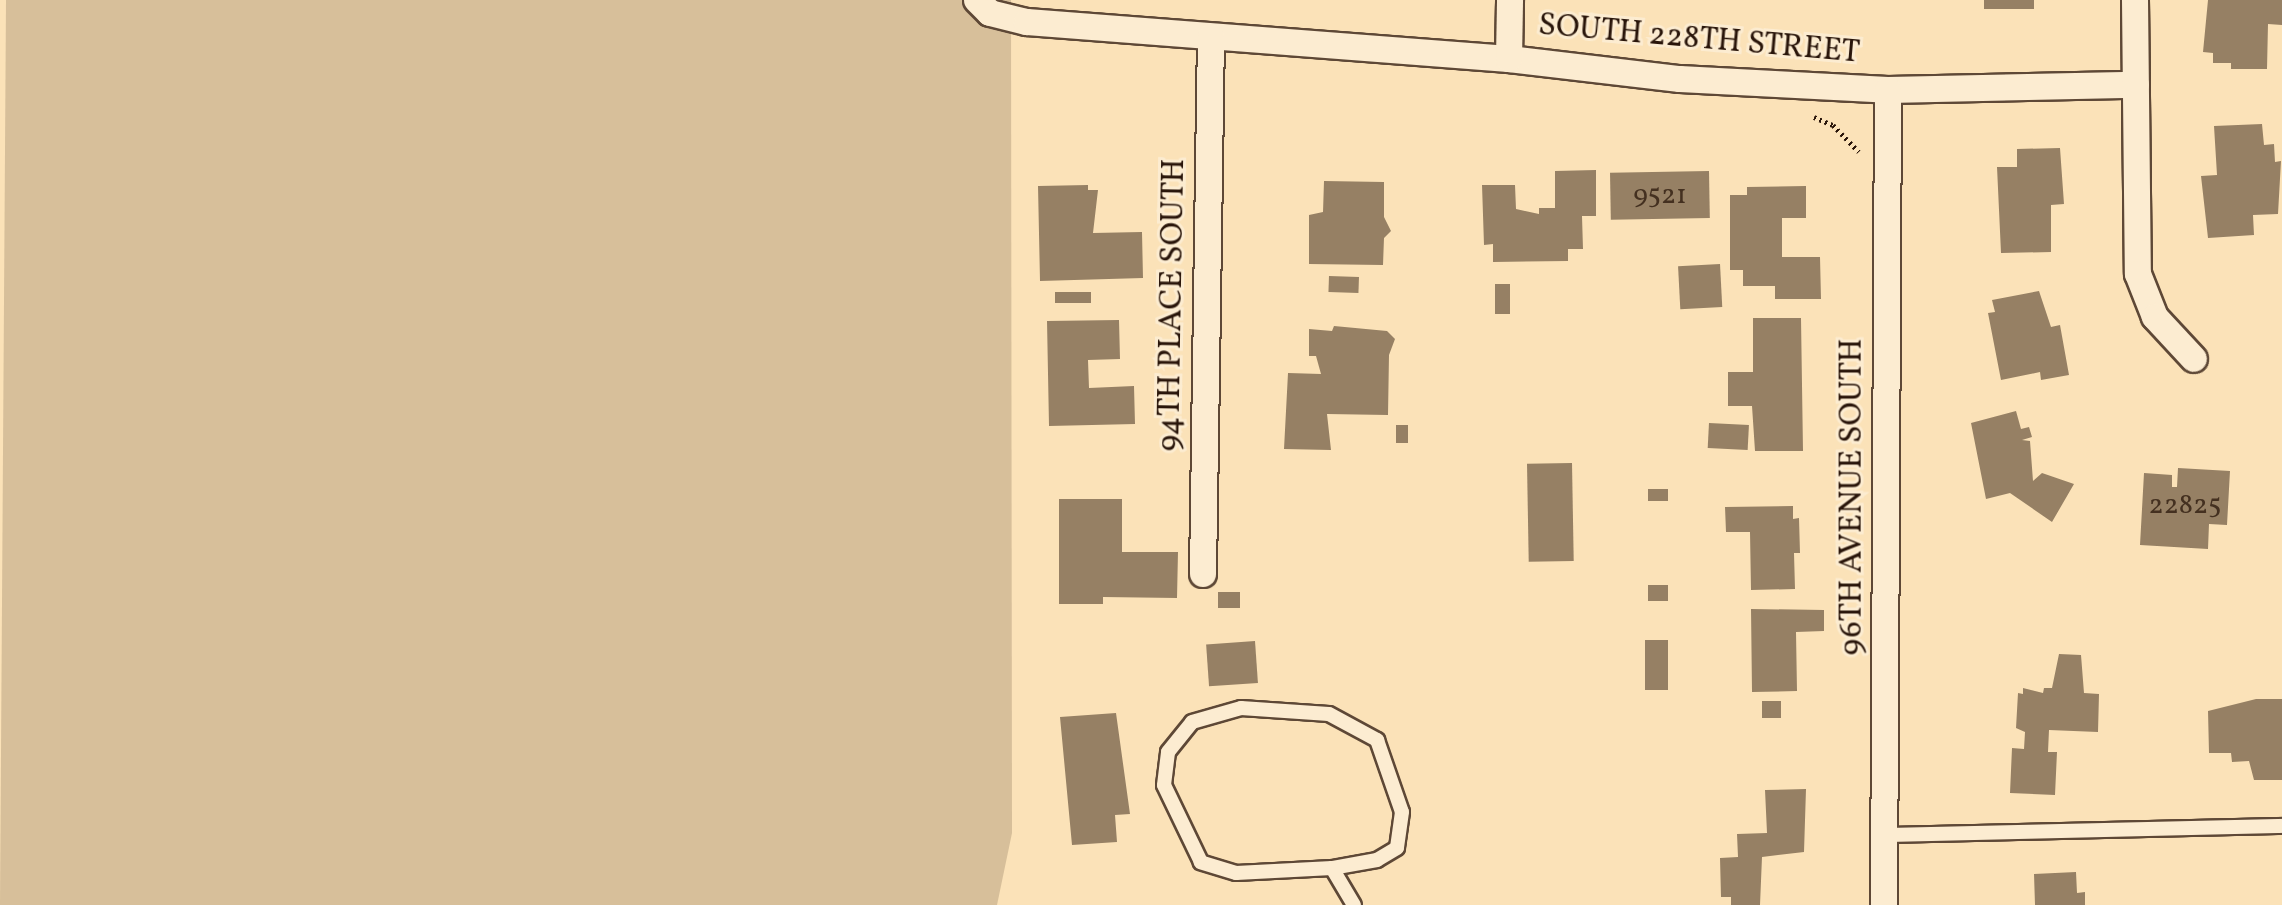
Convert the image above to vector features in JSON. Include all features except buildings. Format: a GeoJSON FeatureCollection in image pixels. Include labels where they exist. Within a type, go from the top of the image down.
{"type":"FeatureCollection","features":[{"type":"Feature","properties":{"kind":"street","name":"SOUTH 228TH STREET"},"geometry":{"type":"LineString","coordinates":[[977,0],[990,13],[1027,22],[1509,59],[1680,79],[1888,90],[2136,85]]}},
{"type":"Feature","properties":{"kind":"street"},"geometry":{"type":"LineString","coordinates":[[1509,59],[1510,0]]}},
{"type":"Feature","properties":{"kind":"street"},"geometry":{"type":"LineString","coordinates":[[2135,0],[2138,274],[2155,317],[2194,359]]}},
{"type":"Feature","properties":{"kind":"street","name":"94TH PLACE SOUTH"},"geometry":{"type":"LineString","coordinates":[[1203,574],[1211,37]]}},
{"type":"Feature","properties":{"kind":"street","name":"96TH AVENUE SOUTH"},"geometry":{"type":"LineString","coordinates":[[1884,905],[1888,90]]}},
{"type":"Feature","properties":{"kind":"lane"},"geometry":{"type":"LineString","coordinates":[[1241,708],[1291,708],[1329,714],[1377,740],[1402,812],[1397,848],[1377,860],[1332,868],[1236,873],[1201,862],[1164,785],[1168,752],[1192,722],[1241,708]]}},
{"type":"Feature","properties":{"kind":"lane"},"geometry":{"type":"LineString","coordinates":[[1884,835],[2282,826]]}},
{"type":"Feature","properties":{"kind":"lane"},"geometry":{"type":"LineString","coordinates":[[1332,868],[1354,905]]}},
{"type":"Feature","properties":{"kind":"path"},"geometry":{"type":"LineString","coordinates":[[1799,115],[1833,125],[1861,155],[1889,201]]}},
{"type":"Feature","properties":{"kind":"shaded area"},"geometry":{"type":"Polygon","coordinates":[[[6,0],[1011,0],[1012,833],[997,905],[0,905],[6,0]]]}}]}
